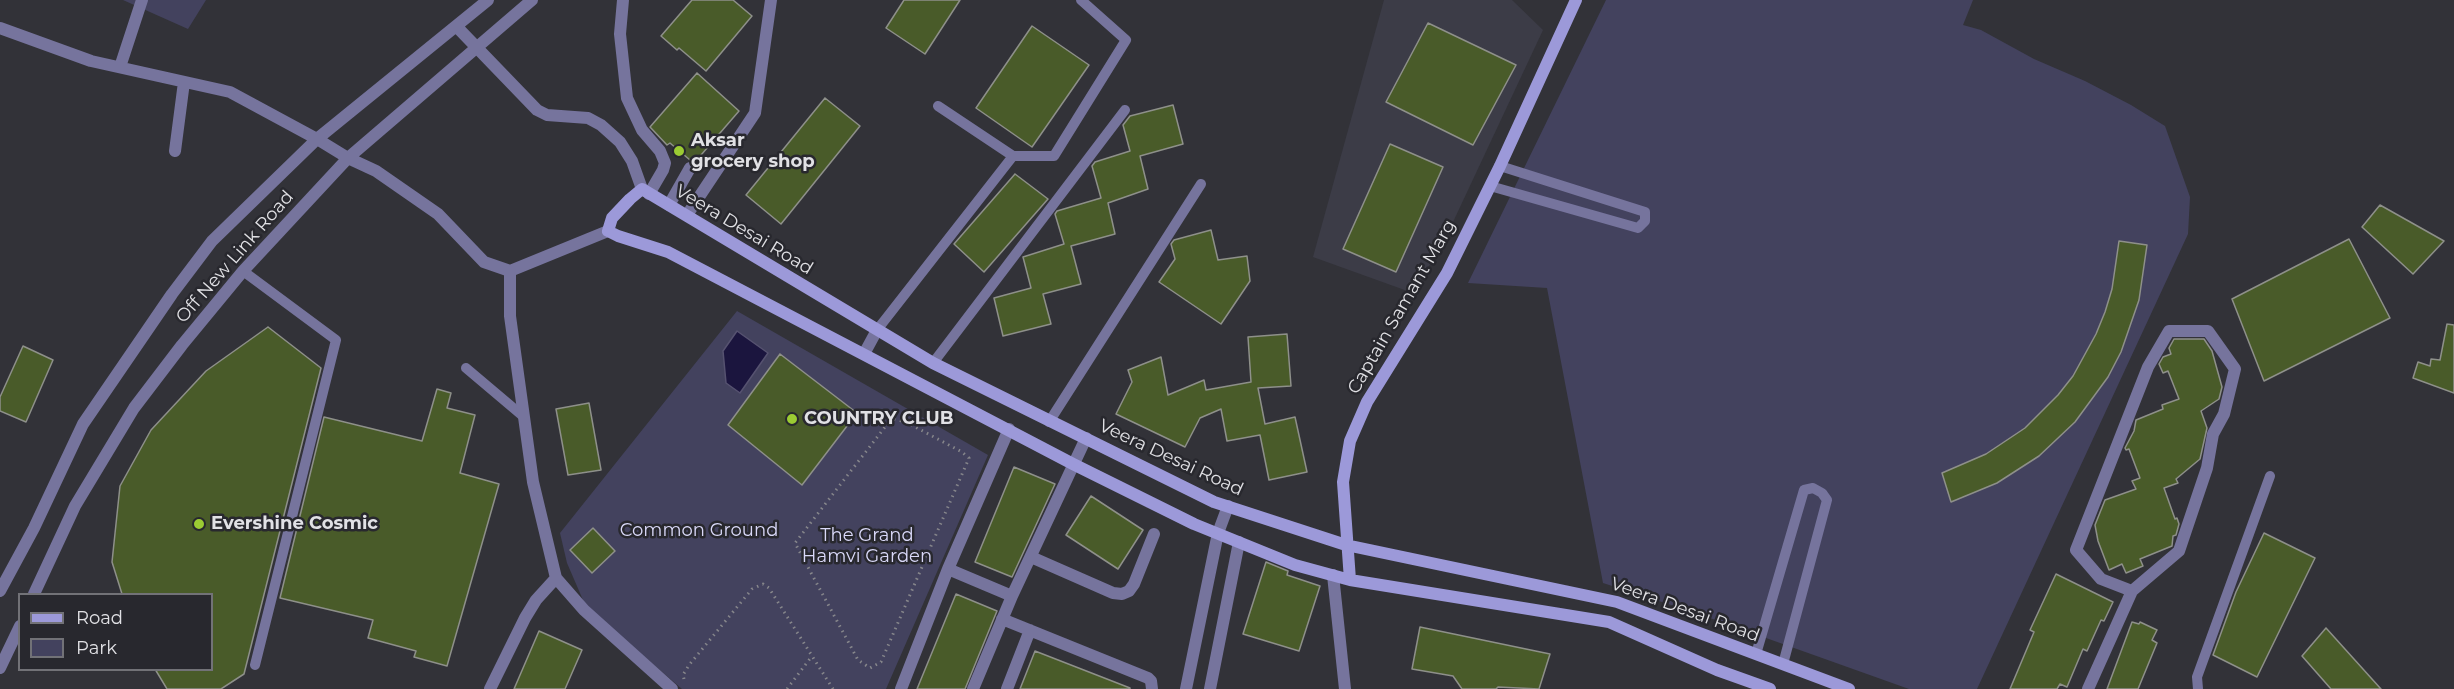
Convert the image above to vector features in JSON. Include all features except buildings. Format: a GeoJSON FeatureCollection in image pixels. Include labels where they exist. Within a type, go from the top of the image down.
{"type":"FeatureCollection","features":[{"type":"Feature","properties":{"kind":"street"},"geometry":{"type":"LineString","coordinates":[[120,68],[142,0]]}},
{"type":"Feature","properties":{"kind":"street","name":"Off New Link Road"},"geometry":{"type":"LineString","coordinates":[[0,591],[34,528],[83,424],[172,294],[212,241],[317,139],[488,0]]}},
{"type":"Feature","properties":{"kind":"street","name":"Off New Link Road"},"geometry":{"type":"LineString","coordinates":[[34,593],[75,506],[135,408],[182,345],[243,271],[348,158],[532,0]]}},
{"type":"Feature","properties":{"kind":"street"},"geometry":{"type":"LineString","coordinates":[[608,231],[612,218],[620,208],[645,192],[663,170],[665,163],[660,151],[642,130],[627,98],[620,34],[623,0]]}},
{"type":"Feature","properties":{"kind":"street"},"geometry":{"type":"LineString","coordinates":[[687,215],[755,113],[771,0]]}},
{"type":"Feature","properties":{"kind":"street","name":"Captain Samant Marg"},"geometry":{"type":"LineString","coordinates":[[1350,580],[1343,482],[1350,441],[1367,402],[1447,273],[1500,166],[1576,0]]}},
{"type":"Feature","properties":{"kind":"street"},"geometry":{"type":"LineString","coordinates":[[456,26],[537,110],[546,115],[588,118],[602,125],[621,142],[645,192]]}},
{"type":"Feature","properties":{"kind":"street"},"geometry":{"type":"LineString","coordinates":[[0,28],[91,61],[230,92],[348,158],[376,171],[438,214],[484,262],[510,272],[608,231],[668,252],[1073,464],[1218,533],[1295,565],[1350,580],[1609,622],[1717,670],[1770,689]]}},
{"type":"Feature","properties":{"kind":"street"},"geometry":{"type":"LineString","coordinates":[[175,151],[184,82]]}},
{"type":"Feature","properties":{"kind":"street"},"geometry":{"type":"LineString","coordinates":[[669,205],[690,168]]}},
{"type":"Feature","properties":{"kind":"street","name":"Veera Desai Road"},"geometry":{"type":"LineString","coordinates":[[645,192],[933,363],[1214,502],[1346,545],[1617,602],[1849,689]]}},
{"type":"Feature","properties":{"kind":"street"},"geometry":{"type":"LineString","coordinates":[[510,272],[510,316],[533,482],[556,578],[584,610],[672,689]]}},
{"type":"Feature","properties":{"kind":"street"},"geometry":{"type":"LineString","coordinates":[[864,354],[877,330]]}},
{"type":"Feature","properties":{"kind":"street"},"geometry":{"type":"LineString","coordinates":[[2088,689],[2132,591],[2179,551],[2207,468],[2212,434],[2224,414],[2235,369],[2208,331],[2169,331],[2148,367],[2076,550],[2101,579],[2132,591]]}},
{"type":"Feature","properties":{"kind":"street"},"geometry":{"type":"LineString","coordinates":[[901,689],[948,569],[1009,429]]}},
{"type":"Feature","properties":{"kind":"street"},"geometry":{"type":"LineString","coordinates":[[977,688],[1012,596],[1086,438]]}},
{"type":"Feature","properties":{"kind":"street"},"geometry":{"type":"LineString","coordinates":[[1186,689],[1218,533],[1228,506]]}},
{"type":"Feature","properties":{"kind":"street"},"geometry":{"type":"LineString","coordinates":[[1030,557],[1113,593],[1122,594],[1129,591],[1134,584],[1154,534]]}},
{"type":"Feature","properties":{"kind":"street"},"geometry":{"type":"LineString","coordinates":[[1210,689],[1239,542]]}},
{"type":"Feature","properties":{"kind":"street"},"geometry":{"type":"LineString","coordinates":[[948,569],[1012,596]]}},
{"type":"Feature","properties":{"kind":"street"},"geometry":{"type":"LineString","coordinates":[[1333,575],[1345,689]]}},
{"type":"Feature","properties":{"kind":"street"},"geometry":{"type":"LineString","coordinates":[[490,689],[525,618],[536,600],[556,578]]}},
{"type":"Feature","properties":{"kind":"street"},"geometry":{"type":"LineString","coordinates":[[1596,620],[1599,598]]}},
{"type":"Feature","properties":{"kind":"street"},"geometry":{"type":"LineString","coordinates":[[1002,619],[1148,678],[1152,689]]}},
{"type":"Feature","properties":{"kind":"street"},"geometry":{"type":"LineString","coordinates":[[0,668],[18,630]]}},
{"type":"Feature","properties":{"kind":"street"},"geometry":{"type":"LineString","coordinates":[[1007,689],[1030,630]]}},
{"type":"Feature","properties":{"kind":"lane"},"geometry":{"type":"LineString","coordinates":[[938,106],[1013,156],[1054,156],[1126,40],[1081,0]]}},
{"type":"Feature","properties":{"kind":"lane"},"geometry":{"type":"LineString","coordinates":[[933,363],[1125,110]]}},
{"type":"Feature","properties":{"kind":"lane"},"geometry":{"type":"LineString","coordinates":[[877,330],[1013,156]]}},
{"type":"Feature","properties":{"kind":"lane"},"geometry":{"type":"LineString","coordinates":[[1490,186],[1638,228],[1645,221],[1645,212],[1500,166]]}},
{"type":"Feature","properties":{"kind":"lane"},"geometry":{"type":"LineString","coordinates":[[1049,422],[1201,184]]}},
{"type":"Feature","properties":{"kind":"lane"},"geometry":{"type":"LineString","coordinates":[[243,271],[336,340],[255,665]]}},
{"type":"Feature","properties":{"kind":"lane"},"geometry":{"type":"LineString","coordinates":[[466,368],[524,417]]}},
{"type":"Feature","properties":{"kind":"lane"},"geometry":{"type":"LineString","coordinates":[[2198,689],[2197,677],[2271,476]]}},
{"type":"Feature","properties":{"kind":"lane"},"geometry":{"type":"LineString","coordinates":[[1756,654],[1804,490],[1813,488],[1822,493],[1827,500],[1782,664]]}},
{"type":"Feature","properties":{"kind":"path"},"geometry":{"type":"LineString","coordinates":[[894,419],[906,422],[969,458],[881,662],[870,668],[858,660],[795,543],[885,427],[894,419]]}},
{"type":"Feature","properties":{"kind":"path"},"geometry":{"type":"LineString","coordinates":[[685,686],[683,675],[689,665],[752,589],[763,584],[769,588],[833,689]]}},
{"type":"Feature","properties":{"kind":"path"},"geometry":{"type":"LineString","coordinates":[[787,689],[812,656]]}},
{"type":"Feature","properties":{"kind":"shaded area"},"geometry":{"type":"Polygon","coordinates":[[[1384,0],[1512,0],[1543,30],[1446,237],[1413,293],[1313,257],[1384,0]]]}},
{"type":"Feature","properties":{"kind":"shaded area"},"geometry":{"type":"Polygon","coordinates":[[[737,331],[768,353],[740,393],[726,383],[723,351],[737,331]]]}},
{"type":"Feature","properties":{"kind":"green space"},"geometry":{"type":"Polygon","coordinates":[[[123,0],[206,0],[188,29],[123,0]]]}},
{"type":"Feature","properties":{"kind":"green space"},"geometry":{"type":"Polygon","coordinates":[[[1606,0],[1973,0],[1963,25],[1981,30],[2034,59],[2085,81],[2165,126],[2190,197],[2188,234],[1977,689],[1909,689],[1696,613],[1603,583],[1547,288],[1468,283],[1606,0]]]}},
{"type":"Feature","properties":{"kind":"green space"},"geometry":{"type":"Polygon","coordinates":[[[737,311],[988,455],[886,689],[682,689],[586,607],[567,563],[560,533],[737,311]]]}},
{"type":"Feature","properties":{"kind":"place","name":"Aksar grocery shop"},"geometry":{"type":"Point","coordinates":[679,151]}},
{"type":"Feature","properties":{"kind":"place","name":"COUNTRY CLUB"},"geometry":{"type":"Point","coordinates":[792,419]}},
{"type":"Feature","properties":{"kind":"place","name":"Evershine Cosmic"},"geometry":{"type":"Point","coordinates":[199,524]}},
{"type":"Feature","properties":{"kind":"park label","name":"Common Ground"},"geometry":{"type":"Point","coordinates":[699,531]}},
{"type":"Feature","properties":{"kind":"park label","name":"The Grand Hamvi Garden"},"geometry":{"type":"Point","coordinates":[867,546]}}]}
